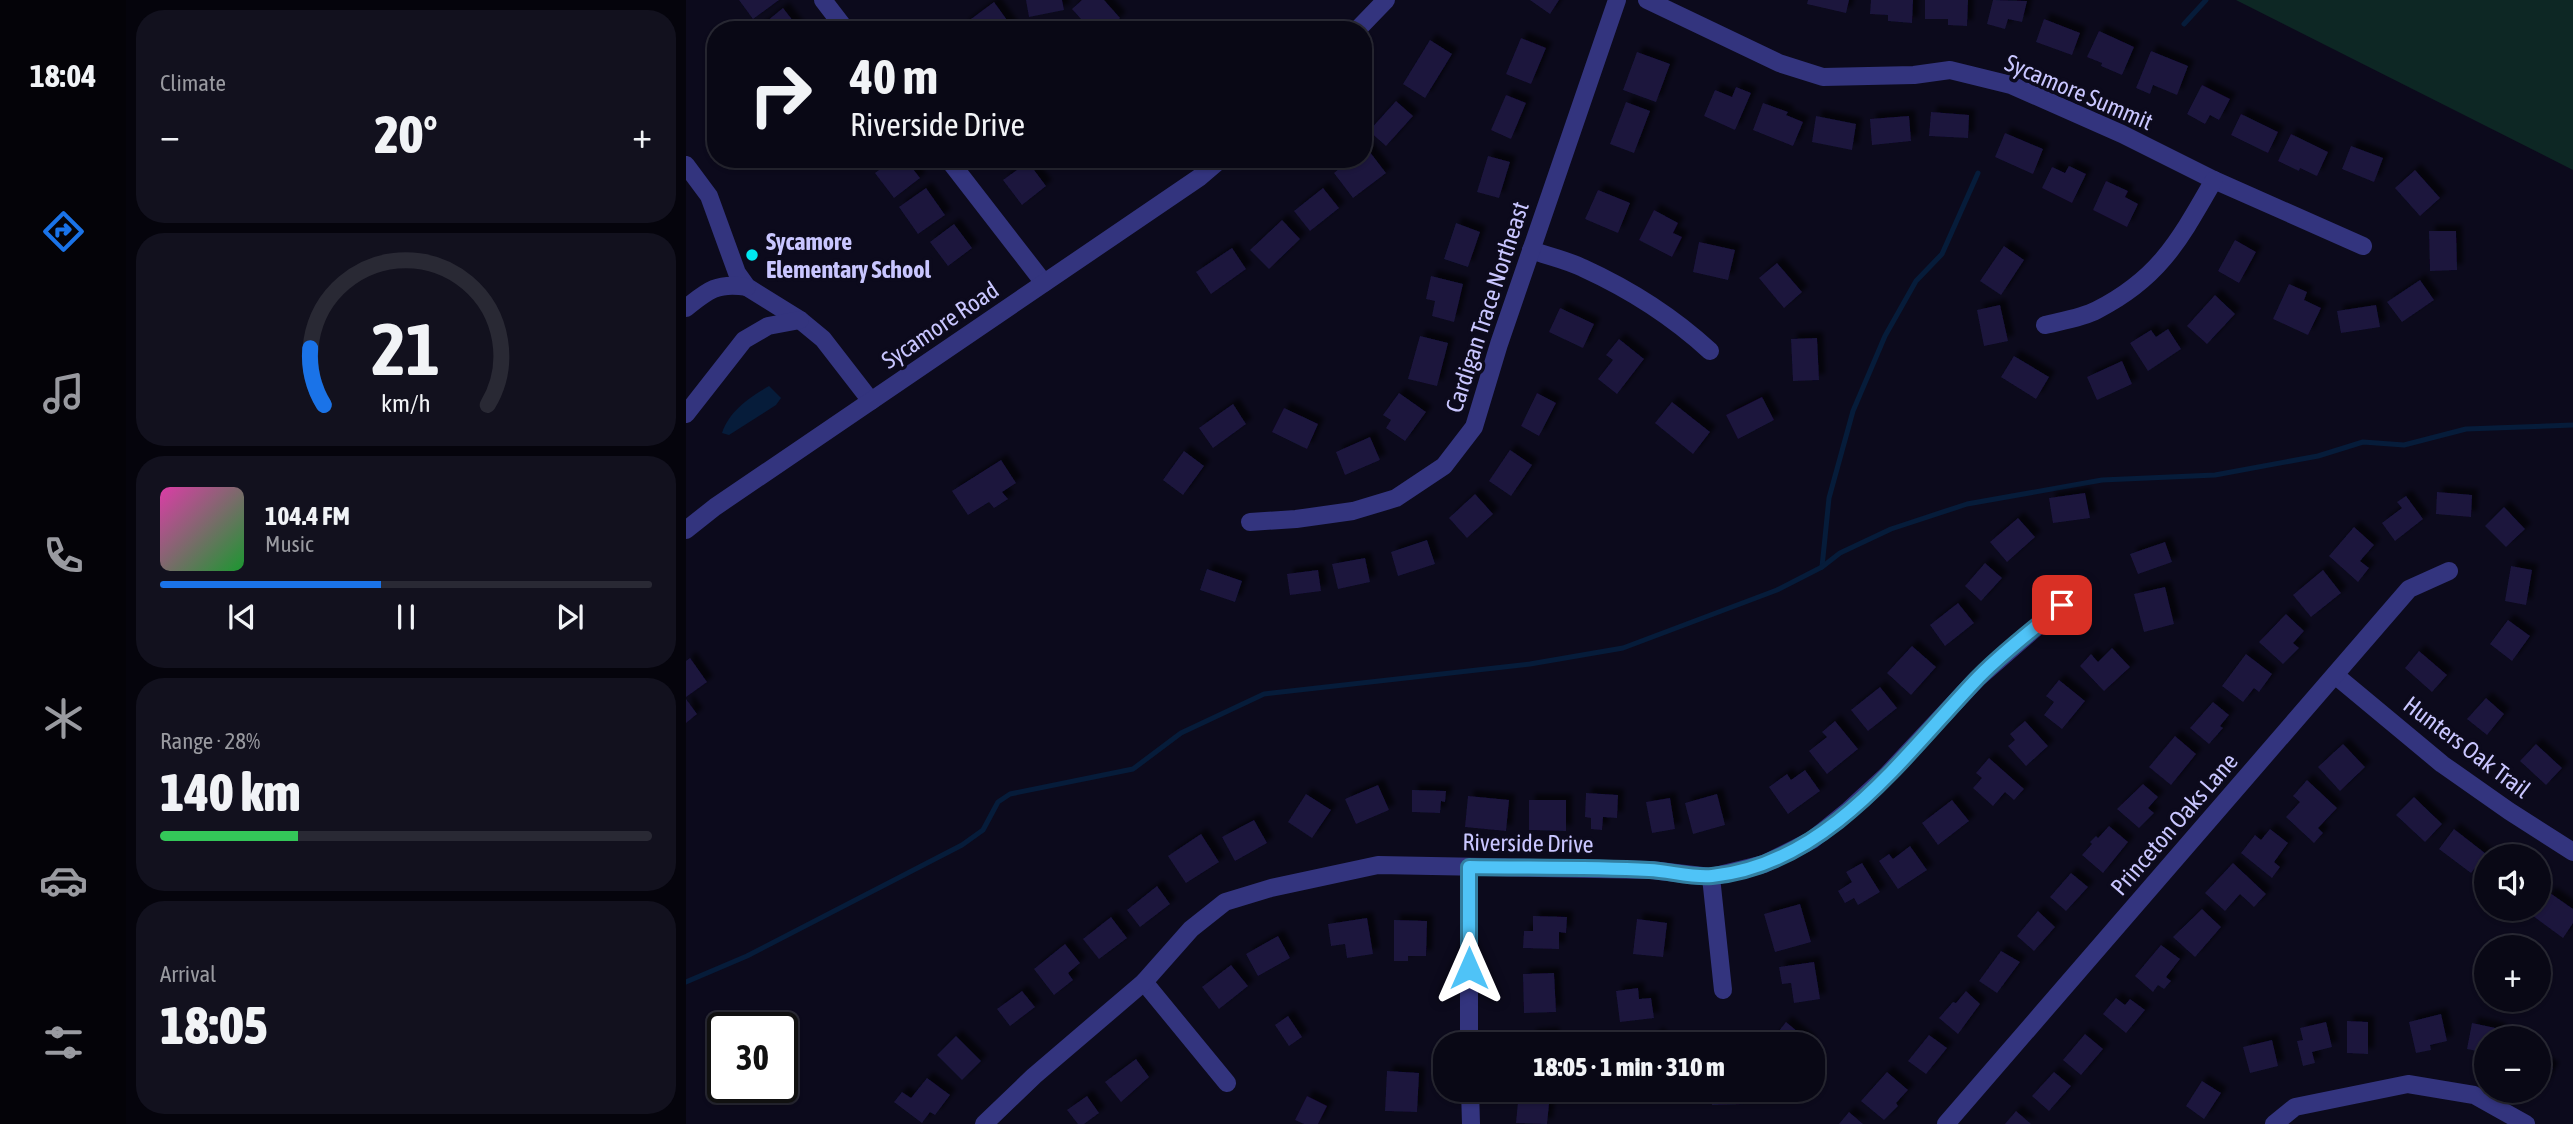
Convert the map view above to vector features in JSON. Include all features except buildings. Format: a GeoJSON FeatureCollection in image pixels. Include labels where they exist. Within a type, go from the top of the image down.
{"type":"FeatureCollection","features":[{"type":"Feature","properties":{"kind":"street"},"geometry":{"type":"LineString","coordinates":[[823,0],[839,21]]}},
{"type":"Feature","properties":{"kind":"street"},"geometry":{"type":"LineString","coordinates":[[1366,21],[1386,0]]}},
{"type":"Feature","properties":{"kind":"street","name":"Cardigan Trace Northeast"},"geometry":{"type":"LineString","coordinates":[[1250,522],[1296,519],[1353,510],[1396,498],[1444,466],[1474,428],[1499,344],[1617,0]]}},
{"type":"Feature","properties":{"kind":"street","name":"Sycamore Summit"},"geometry":{"type":"LineString","coordinates":[[1647,0],[1779,63],[1823,77],[1914,75],[1950,70],[2011,85],[2363,246]]}},
{"type":"Feature","properties":{"kind":"street"},"geometry":{"type":"LineString","coordinates":[[686,165],[709,196],[737,273],[747,287],[800,320],[823,339],[871,401]]}},
{"type":"Feature","properties":{"kind":"street"},"geometry":{"type":"LineString","coordinates":[[955,168],[1044,283]]}},
{"type":"Feature","properties":{"kind":"street","name":"Sycamore Road"},"geometry":{"type":"LineString","coordinates":[[686,530],[715,507],[1210,168]]}},
{"type":"Feature","properties":{"kind":"street"},"geometry":{"type":"LineString","coordinates":[[2045,325],[2095,312],[2148,277],[2177,243],[2214,180]]}},
{"type":"Feature","properties":{"kind":"street"},"geometry":{"type":"LineString","coordinates":[[1531,250],[1582,267],[1631,294],[1682,325],[1710,351]]}},
{"type":"Feature","properties":{"kind":"street"},"geometry":{"type":"LineString","coordinates":[[686,308],[701,296],[726,283],[747,287]]}},
{"type":"Feature","properties":{"kind":"street"},"geometry":{"type":"LineString","coordinates":[[686,414],[744,340],[768,326],[800,320]]}},
{"type":"Feature","properties":{"kind":"street","name":"Princeton Oaks Lane"},"geometry":{"type":"LineString","coordinates":[[1946,1124],[2409,589],[2449,571]]}},
{"type":"Feature","properties":{"kind":"street","name":"Riverside Drive"},"geometry":{"type":"LineString","coordinates":[[984,1124],[1034,1076],[1144,982],[1191,929],[1225,902],[1272,888],[1378,865],[1651,870],[1711,877],[1764,864],[1812,840],[1886,776],[1977,679],[2062,605]]}},
{"type":"Feature","properties":{"kind":"street","name":"Hunters Oak Trail"},"geometry":{"type":"LineString","coordinates":[[2335,675],[2442,764],[2573,852]]}},
{"type":"Feature","properties":{"kind":"street"},"geometry":{"type":"LineString","coordinates":[[1469,867],[1469,1032]]}},
{"type":"Feature","properties":{"kind":"street"},"geometry":{"type":"LineString","coordinates":[[1711,877],[1723,990]]}},
{"type":"Feature","properties":{"kind":"street"},"geometry":{"type":"LineString","coordinates":[[1144,982],[1227,1083]]}},
{"type":"Feature","properties":{"kind":"street"},"geometry":{"type":"LineString","coordinates":[[2274,1124],[2295,1107],[2408,1084],[2474,1095],[2526,1124]]}},
{"type":"Feature","properties":{"kind":"street"},"geometry":{"type":"LineString","coordinates":[[1470,1102],[1471,1124]]}},
{"type":"Feature","properties":{"kind":"green space"},"geometry":{"type":"Polygon","coordinates":[[[2236,0],[2573,0],[2573,170],[2236,0]]]}},
{"type":"Feature","properties":{"kind":"water"},"geometry":{"type":"Polygon","coordinates":[[[769,386],[781,398],[776,405],[729,435],[722,433],[735,411],[769,386]]]}},
{"type":"Feature","properties":{"kind":"waterway"},"geometry":{"type":"LineString","coordinates":[[2184,24],[2206,0]]}},
{"type":"Feature","properties":{"kind":"waterway"},"geometry":{"type":"LineString","coordinates":[[1822,567],[1829,498],[1853,411],[1885,336],[1916,281],[1942,254],[1978,173]]}},
{"type":"Feature","properties":{"kind":"waterway"},"geometry":{"type":"LineString","coordinates":[[686,982],[747,956],[962,845],[983,830],[998,802],[1010,794],[1133,769],[1181,733],[1264,694],[1530,664],[1623,648],[1777,590],[1822,567],[1840,553],[1891,529],[1967,504],[2102,480],[2215,475],[2318,456],[2363,442],[2404,445],[2466,429],[2573,425]]}},
{"type":"Feature","properties":{"kind":"place","name":"Sycamore Elementary School"},"geometry":{"type":"Point","coordinates":[752,255]}},
{"type":"Feature","properties":{"kind":"route"},"geometry":{"type":"LineString","coordinates":[[1469,968],[1469,867],[1651,870],[1711,877],[1764,864],[1812,840],[1849,810],[1886,776],[1977,679],[2062,605]]}}]}
